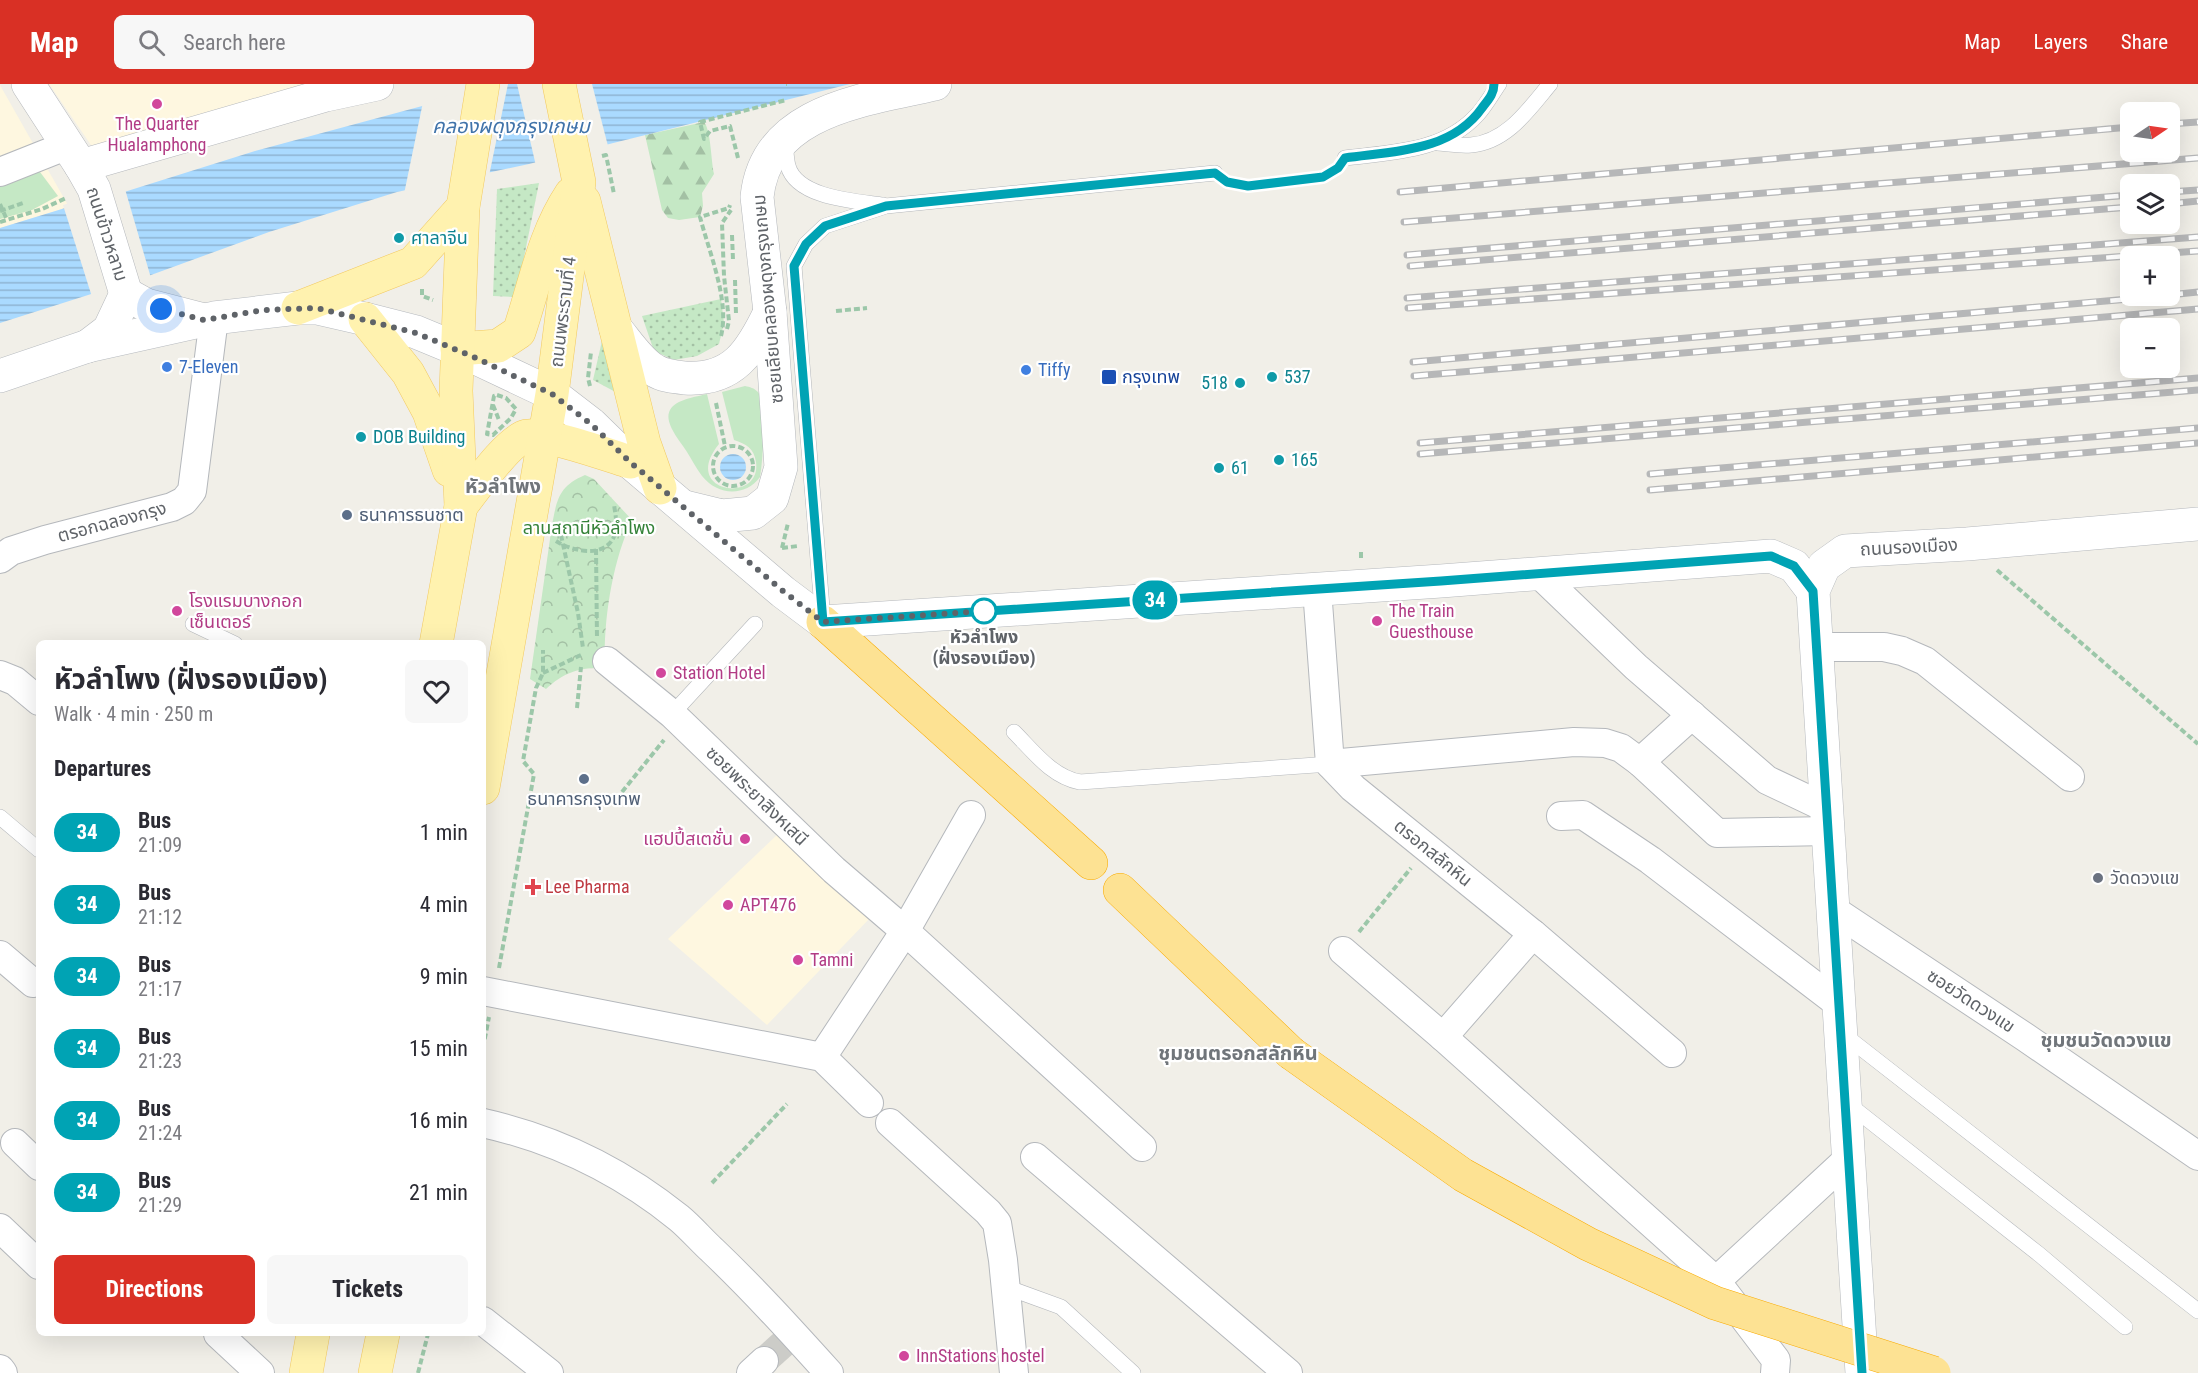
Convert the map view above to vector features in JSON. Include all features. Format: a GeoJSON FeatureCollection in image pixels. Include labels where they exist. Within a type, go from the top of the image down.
{"type":"FeatureCollection","features":[{"type":"Feature","properties":{"kind":"highway"},"geometry":{"type":"LineString","coordinates":[[823,622],[1091,863]]}},
{"type":"Feature","properties":{"kind":"highway"},"geometry":{"type":"LineString","coordinates":[[1120,890],[1291,1053],[1462,1175],[1588,1244],[1715,1303],[1934,1373]]}},
{"type":"Feature","properties":{"kind":"main road"},"geometry":{"type":"LineString","coordinates":[[437,640],[461,506],[456,391],[464,199],[483,84]]}},
{"type":"Feature","properties":{"kind":"main road","name":"ถนนพระรามที่ 4"},"geometry":{"type":"LineString","coordinates":[[486,771],[552,394],[584,165],[559,84]]}},
{"type":"Feature","properties":{"kind":"main road"},"geometry":{"type":"LineString","coordinates":[[457,349],[498,346],[519,333],[549,233],[584,165]]}},
{"type":"Feature","properties":{"kind":"main road"},"geometry":{"type":"LineString","coordinates":[[584,165],[616,329],[644,443],[672,497]]}},
{"type":"Feature","properties":{"kind":"main road"},"geometry":{"type":"LineString","coordinates":[[298,308],[413,263],[464,199]]}},
{"type":"Feature","properties":{"kind":"main road"},"geometry":{"type":"LineString","coordinates":[[365,319],[408,374],[429,412],[461,506]]}},
{"type":"Feature","properties":{"kind":"main road"},"geometry":{"type":"LineString","coordinates":[[461,506],[504,452],[526,436],[545,437],[630,462]]}},
{"type":"Feature","properties":{"kind":"main road"},"geometry":{"type":"LineString","coordinates":[[306,1373],[313,1336]]}},
{"type":"Feature","properties":{"kind":"main road"},"geometry":{"type":"LineString","coordinates":[[375,1373],[384,1336]]}},
{"type":"Feature","properties":{"kind":"street","name":"ถนนข้าวหลาม"},"geometry":{"type":"LineString","coordinates":[[27,84],[77,174],[126,294]]}},
{"type":"Feature","properties":{"kind":"street"},"geometry":{"type":"LineString","coordinates":[[0,172],[77,174],[326,95],[377,84]]}},
{"type":"Feature","properties":{"kind":"street","name":"ซอยเลียบคลองผดุงกรุงเกษม"},"geometry":{"type":"LineString","coordinates":[[672,497],[722,516],[753,513],[772,498],[782,467],[770,312],[757,197],[759,179],[765,164],[785,138],[804,122],[827,111],[935,84]]}},
{"type":"Feature","properties":{"kind":"street"},"geometry":{"type":"LineString","coordinates":[[88,346],[109,330],[126,294],[146,305],[209,319]]}},
{"type":"Feature","properties":{"kind":"street"},"geometry":{"type":"LineString","coordinates":[[0,376],[88,346],[209,319],[298,308],[317,308],[416,333],[457,349],[552,394],[591,424],[630,462],[823,622],[1539,574],[1771,556],[1794,566],[1813,591],[1862,1373]]}},
{"type":"Feature","properties":{"kind":"street"},"geometry":{"type":"LineString","coordinates":[[616,329],[654,371],[671,377],[704,378],[724,373],[742,358],[757,339],[770,312]]}},
{"type":"Feature","properties":{"kind":"street","name":"ตรอกฉลองกรุง"},"geometry":{"type":"LineString","coordinates":[[0,559],[11,551],[45,540],[172,507],[188,496],[192,491],[209,319]]}},
{"type":"Feature","properties":{"kind":"street","name":"ถนนรองเมือง"},"geometry":{"type":"LineString","coordinates":[[1813,591],[1824,566],[1845,551],[2196,527]]}},
{"type":"Feature","properties":{"kind":"street"},"geometry":{"type":"LineString","coordinates":[[1539,574],[1636,667],[1767,780],[1827,819]]}},
{"type":"Feature","properties":{"kind":"street"},"geometry":{"type":"LineString","coordinates":[[1317,589],[1330,764],[1574,742],[1605,743],[1621,748],[1640,762],[1717,833],[1827,819]]}},
{"type":"Feature","properties":{"kind":"street"},"geometry":{"type":"LineString","coordinates":[[1815,647],[1884,647],[1902,651],[1925,661],[2070,777]]}},
{"type":"Feature","properties":{"kind":"street","name":"ซอยพระยาสิงหเสนี"},"geometry":{"type":"LineString","coordinates":[[596,653],[676,717],[834,870],[906,931],[1142,1147]]}},
{"type":"Feature","properties":{"kind":"street"},"geometry":{"type":"LineString","coordinates":[[0,675],[15,681],[36,698]]}},
{"type":"Feature","properties":{"kind":"street"},"geometry":{"type":"LineString","coordinates":[[1640,762],[1692,715]]}},
{"type":"Feature","properties":{"kind":"street","name":"ตรอกสลักหิน"},"geometry":{"type":"LineString","coordinates":[[1330,764],[1353,788],[1533,933],[1672,1053]]}},
{"type":"Feature","properties":{"kind":"street"},"geometry":{"type":"LineString","coordinates":[[822,1057],[906,931],[971,815]]}},
{"type":"Feature","properties":{"kind":"street"},"geometry":{"type":"LineString","coordinates":[[1561,816],[1583,815],[1650,860],[1839,1018]]}},
{"type":"Feature","properties":{"kind":"street","name":"ซอยวัดดวงแข"},"geometry":{"type":"LineString","coordinates":[[1833,909],[2198,1156]]}},
{"type":"Feature","properties":{"kind":"street"},"geometry":{"type":"LineString","coordinates":[[1443,1037],[1533,933]]}},
{"type":"Feature","properties":{"kind":"street"},"geometry":{"type":"LineString","coordinates":[[1343,951],[1443,1037],[1716,1281],[1776,1360],[1775,1373]]}},
{"type":"Feature","properties":{"kind":"street"},"geometry":{"type":"LineString","coordinates":[[0,955],[33,983]]}},
{"type":"Feature","properties":{"kind":"street"},"geometry":{"type":"LineString","coordinates":[[489,992],[822,1057],[869,1103]]}},
{"type":"Feature","properties":{"kind":"street"},"geometry":{"type":"LineString","coordinates":[[890,1123],[993,1216],[997,1223],[1014,1373]]}},
{"type":"Feature","properties":{"kind":"street"},"geometry":{"type":"LineString","coordinates":[[486,1124],[508,1128],[558,1145],[597,1164],[620,1177],[679,1219],[753,1289],[829,1373]]}},
{"type":"Feature","properties":{"kind":"street"},"geometry":{"type":"LineString","coordinates":[[9,1146],[36,1164]]}},
{"type":"Feature","properties":{"kind":"street"},"geometry":{"type":"LineString","coordinates":[[1035,1157],[1288,1373]]}},
{"type":"Feature","properties":{"kind":"street"},"geometry":{"type":"LineString","coordinates":[[1716,1281],[1848,1159]]}},
{"type":"Feature","properties":{"kind":"street"},"geometry":{"type":"LineString","coordinates":[[0,1228],[36,1262]]}},
{"type":"Feature","properties":{"kind":"street"},"geometry":{"type":"LineString","coordinates":[[486,1323],[549,1373]]}},
{"type":"Feature","properties":{"kind":"street"},"geometry":{"type":"LineString","coordinates":[[220,1336],[260,1373]]}},
{"type":"Feature","properties":{"kind":"street"},"geometry":{"type":"LineString","coordinates":[[0,1370],[3,1373]]}},
{"type":"Feature","properties":{"kind":"lane"},"geometry":{"type":"LineString","coordinates":[[1435,143],[1472,145],[1499,137],[1524,115],[1550,84]]}},
{"type":"Feature","properties":{"kind":"lane"},"geometry":{"type":"LineString","coordinates":[[1345,158],[1420,148],[1435,143],[1457,132],[1478,114],[1496,87]]}},
{"type":"Feature","properties":{"kind":"lane"},"geometry":{"type":"LineString","coordinates":[[785,138],[788,167],[800,183],[823,195],[886,206]]}},
{"type":"Feature","properties":{"kind":"lane"},"geometry":{"type":"LineString","coordinates":[[823,622],[794,266],[806,244],[825,226],[886,206],[1215,173]]}},
{"type":"Feature","properties":{"kind":"lane"},"geometry":{"type":"LineString","coordinates":[[193,624],[227,640]]}},
{"type":"Feature","properties":{"kind":"lane"},"geometry":{"type":"LineString","coordinates":[[676,717],[755,624]]}},
{"type":"Feature","properties":{"kind":"lane"},"geometry":{"type":"LineString","coordinates":[[1014,732],[1058,775],[1080,782],[1330,764]]}},
{"type":"Feature","properties":{"kind":"lane"},"geometry":{"type":"LineString","coordinates":[[0,817],[36,847]]}},
{"type":"Feature","properties":{"kind":"lane"},"geometry":{"type":"LineString","coordinates":[[1839,1018],[2198,1311]]}},
{"type":"Feature","properties":{"kind":"lane"},"geometry":{"type":"LineString","coordinates":[[1845,1101],[2040,1255],[2125,1327]]}},
{"type":"Feature","properties":{"kind":"lane"},"geometry":{"type":"LineString","coordinates":[[1006,1287],[1060,1307],[1133,1373]]}},
{"type":"Feature","properties":{"kind":"path"},"geometry":{"type":"LineString","coordinates":[[741,167],[730,126],[710,131],[704,139],[700,122],[796,98]]}},
{"type":"Feature","properties":{"kind":"path"},"geometry":{"type":"LineString","coordinates":[[584,165],[606,155],[616,201]]}},
{"type":"Feature","properties":{"kind":"path"},"geometry":{"type":"LineString","coordinates":[[0,222],[42,210],[77,174]]}},
{"type":"Feature","properties":{"kind":"path"},"geometry":{"type":"LineString","coordinates":[[720,344],[724,323],[720,291],[700,217],[729,208],[733,198],[731,209],[722,223],[729,321],[724,340]]}},
{"type":"Feature","properties":{"kind":"path"},"geometry":{"type":"LineString","coordinates":[[1,210],[23,203]]}},
{"type":"Feature","properties":{"kind":"path"},"geometry":{"type":"LineString","coordinates":[[0,204],[7,220]]}},
{"type":"Feature","properties":{"kind":"path"},"geometry":{"type":"LineString","coordinates":[[732,231],[730,241],[734,268]]}},
{"type":"Feature","properties":{"kind":"path"},"geometry":{"type":"LineString","coordinates":[[735,277],[736,316]]}},
{"type":"Feature","properties":{"kind":"path"},"geometry":{"type":"LineString","coordinates":[[836,311],[867,308]]}},
{"type":"Feature","properties":{"kind":"path"},"geometry":{"type":"LineString","coordinates":[[714,393],[725,446]]}},
{"type":"Feature","properties":{"kind":"path"},"geometry":{"type":"LineString","coordinates":[[497,395],[506,398],[516,409],[511,418],[502,426],[493,435],[487,434],[494,396],[497,395]]}},
{"type":"Feature","properties":{"kind":"path"},"geometry":{"type":"LineString","coordinates":[[493,405],[502,426]]}},
{"type":"Feature","properties":{"kind":"path"},"geometry":{"type":"LineString","coordinates":[[725,446],[738,446],[745,449],[752,460],[752,473],[743,483],[730,486],[724,484],[714,474],[713,461],[719,450],[725,446]]}},
{"type":"Feature","properties":{"kind":"path"},"geometry":{"type":"LineString","coordinates":[[556,541],[586,552],[612,541],[616,531],[614,504]]}},
{"type":"Feature","properties":{"kind":"path"},"geometry":{"type":"LineString","coordinates":[[558,523],[578,613],[596,653]]}},
{"type":"Feature","properties":{"kind":"path"},"geometry":{"type":"LineString","coordinates":[[1967,544],[2198,744]]}},
{"type":"Feature","properties":{"kind":"path"},"geometry":{"type":"LineString","coordinates":[[577,708],[579,672],[596,653],[596,549]]}},
{"type":"Feature","properties":{"kind":"path"},"geometry":{"type":"LineString","coordinates":[[486,1020],[489,992],[534,774],[523,760],[536,688],[543,673],[543,650]]}},
{"type":"Feature","properties":{"kind":"path"},"geometry":{"type":"LineString","coordinates":[[543,673],[596,653]]}},
{"type":"Feature","properties":{"kind":"path"},"geometry":{"type":"LineString","coordinates":[[622,792],[676,717]]}},
{"type":"Feature","properties":{"kind":"path"},"geometry":{"type":"LineString","coordinates":[[1343,951],[1428,848]]}},
{"type":"Feature","properties":{"kind":"path"},"geometry":{"type":"LineString","coordinates":[[712,1183],[787,1104]]}},
{"type":"Feature","properties":{"kind":"path"},"geometry":{"type":"LineString","coordinates":[[418,1373],[427,1336]]}},
{"type":"Feature","properties":{"kind":"shaded area"},"geometry":{"type":"Polygon","coordinates":[[[49,84],[343,84],[93,148],[49,84]]]}},
{"type":"Feature","properties":{"kind":"shaded area"},"geometry":{"type":"Polygon","coordinates":[[[0,85],[69,207],[0,228],[0,85]]]}},
{"type":"Feature","properties":{"kind":"shaded area"},"geometry":{"type":"Polygon","coordinates":[[[781,831],[871,917],[767,1025],[668,939],[781,831]]]}},
{"type":"Feature","properties":{"kind":"green space"},"geometry":{"type":"Polygon","coordinates":[[[704,122],[714,174],[702,193],[703,206],[700,217],[679,220],[668,218],[662,210],[645,135],[704,122]]]}},
{"type":"Feature","properties":{"kind":"green space"},"geometry":{"type":"Polygon","coordinates":[[[34,164],[58,196],[32,210],[0,219],[0,178],[34,164]]]}},
{"type":"Feature","properties":{"kind":"green space"},"geometry":{"type":"Polygon","coordinates":[[[539,183],[516,297],[493,296],[497,189],[539,183]]]}},
{"type":"Feature","properties":{"kind":"green space"},"geometry":{"type":"Polygon","coordinates":[[[721,299],[724,323],[719,344],[697,356],[674,360],[654,351],[642,316],[721,299]]]}},
{"type":"Feature","properties":{"kind":"green space"},"geometry":{"type":"Polygon","coordinates":[[[607,319],[623,396],[593,380],[607,319]]]}},
{"type":"Feature","properties":{"kind":"green space"},"geometry":{"type":"Polygon","coordinates":[[[745,386],[758,392],[763,408],[760,477],[747,488],[731,492],[708,483],[702,476],[674,432],[668,415],[677,403],[707,394],[719,444],[709,461],[709,474],[715,483],[725,488],[736,488],[747,484],[754,476],[755,457],[749,447],[734,440],[722,392],[745,386]]]}},
{"type":"Feature","properties":{"kind":"green space","name":"ลานสถานีหัวลำโพง"},"geometry":{"type":"Polygon","coordinates":[[[585,475],[594,479],[632,520],[619,554],[610,593],[605,668],[588,668],[573,672],[559,678],[546,689],[530,679],[552,525],[558,501],[564,489],[585,475]]]}},
{"type":"Feature","properties":{"kind":"water","name":"คลองผดุงกรุงเกษม"},"geometry":{"type":"Polygon","coordinates":[[[504,84],[850,84],[529,164],[397,192],[269,232],[151,275],[0,323],[0,228],[255,151],[504,84]]]}},
{"type":"Feature","properties":{"kind":"water"},"geometry":{"type":"Polygon","coordinates":[[[733,454],[742,458],[746,467],[742,476],[733,480],[724,476],[720,467],[724,458],[733,454]]]}},
{"type":"Feature","properties":{"kind":"pier"},"geometry":{"type":"Polygon","coordinates":[[[493,84],[508,84],[489,176],[404,194],[423,102],[493,84]]]}},
{"type":"Feature","properties":{"kind":"pier"},"geometry":{"type":"Polygon","coordinates":[[[517,84],[592,84],[608,146],[536,166],[517,84]]]}},
{"type":"Feature","properties":{"kind":"pier"},"geometry":{"type":"Polygon","coordinates":[[[125,189],[151,278],[92,297],[63,205],[113,190],[125,189]]]}},
{"type":"Feature","properties":{"kind":"tunnel"},"geometry":{"type":"LineString","coordinates":[[764,1361],[794,1334]]}},
{"type":"Feature","properties":{"kind":"railway"},"geometry":{"type":"LineString","coordinates":[[2180,123],[2198,122]]}},
{"type":"Feature","properties":{"kind":"railway"},"geometry":{"type":"LineString","coordinates":[[1400,192],[2120,128]]}},
{"type":"Feature","properties":{"kind":"railway"},"geometry":{"type":"LineString","coordinates":[[1404,222],[2198,158]]}},
{"type":"Feature","properties":{"kind":"railway"},"geometry":{"type":"LineString","coordinates":[[2180,191],[2198,190]]}},
{"type":"Feature","properties":{"kind":"railway"},"geometry":{"type":"LineString","coordinates":[[1407,255],[2120,196]]}},
{"type":"Feature","properties":{"kind":"railway"},"geometry":{"type":"LineString","coordinates":[[2180,203],[2198,201]]}},
{"type":"Feature","properties":{"kind":"railway"},"geometry":{"type":"LineString","coordinates":[[1410,266],[2120,208]]}},
{"type":"Feature","properties":{"kind":"railway"},"geometry":{"type":"LineString","coordinates":[[1407,298],[2198,237]]}},
{"type":"Feature","properties":{"kind":"railway"},"geometry":{"type":"LineString","coordinates":[[1408,308],[2198,251]]}},
{"type":"Feature","properties":{"kind":"railway"},"geometry":{"type":"LineString","coordinates":[[2180,294],[2198,292]]}},
{"type":"Feature","properties":{"kind":"railway"},"geometry":{"type":"LineString","coordinates":[[1413,362],[2120,300]]}},
{"type":"Feature","properties":{"kind":"railway"},"geometry":{"type":"LineString","coordinates":[[1414,376],[2198,309]]}},
{"type":"Feature","properties":{"kind":"railway"},"geometry":{"type":"LineString","coordinates":[[1420,443],[2198,378]]}},
{"type":"Feature","properties":{"kind":"railway"},"geometry":{"type":"LineString","coordinates":[[1420,454],[2198,390]]}},
{"type":"Feature","properties":{"kind":"railway"},"geometry":{"type":"LineString","coordinates":[[1650,474],[2198,428]]}},
{"type":"Feature","properties":{"kind":"railway"},"geometry":{"type":"LineString","coordinates":[[1650,490],[2198,443]]}},
{"type":"Feature","properties":{"kind":"bus line","name":"34"},"geometry":{"type":"LineString","coordinates":[[1494,84],[1494,92],[1478,114],[1457,132],[1440,142],[1420,148],[1345,158],[1338,168],[1323,177],[1248,186],[1227,182],[1215,173],[971,196],[886,206],[825,226],[806,244],[794,266],[823,622],[1441,581],[1771,556],[1794,566],[1813,591],[1862,1373]]}},
{"type":"Feature","properties":{"kind":"place","name":"The Quarter Hualamphong"},"geometry":{"type":"Point","coordinates":[157,104]}},
{"type":"Feature","properties":{"kind":"place","name":"ศาลาจีน"},"geometry":{"type":"Point","coordinates":[399,238]}},
{"type":"Feature","properties":{"kind":"place","name":"7-Eleven"},"geometry":{"type":"Point","coordinates":[167,367]}},
{"type":"Feature","properties":{"kind":"place","name":"Tiffy"},"geometry":{"type":"Point","coordinates":[1026,370]}},
{"type":"Feature","properties":{"kind":"place","name":"กรุงเทพ"},"geometry":{"type":"Point","coordinates":[1109,377]}},
{"type":"Feature","properties":{"kind":"place","name":"537"},"geometry":{"type":"Point","coordinates":[1272,377]}},
{"type":"Feature","properties":{"kind":"place","name":"518"},"geometry":{"type":"Point","coordinates":[1240,383]}},
{"type":"Feature","properties":{"kind":"place","name":"DOB Building"},"geometry":{"type":"Point","coordinates":[361,437]}},
{"type":"Feature","properties":{"kind":"place","name":"165"},"geometry":{"type":"Point","coordinates":[1279,460]}},
{"type":"Feature","properties":{"kind":"place","name":"61"},"geometry":{"type":"Point","coordinates":[1219,468]}},
{"type":"Feature","properties":{"kind":"place","name":"ธนาคารธนชาต"},"geometry":{"type":"Point","coordinates":[347,515]}},
{"type":"Feature","properties":{"kind":"place","name":"โรงแรมบางกอก เซ็นเตอร์"},"geometry":{"type":"Point","coordinates":[177,611]}},
{"type":"Feature","properties":{"kind":"place","name":"หัวลำโพง (ฝั่งรองเมือง)"},"geometry":{"type":"Point","coordinates":[984,611]}},
{"type":"Feature","properties":{"kind":"place","name":"The Train Guesthouse"},"geometry":{"type":"Point","coordinates":[1377,621]}},
{"type":"Feature","properties":{"kind":"place","name":"Station Hotel"},"geometry":{"type":"Point","coordinates":[661,673]}},
{"type":"Feature","properties":{"kind":"place","name":"ธนาคารกรุงเทพ"},"geometry":{"type":"Point","coordinates":[584,779]}},
{"type":"Feature","properties":{"kind":"place","name":"แฮปปี้สเตชั่น"},"geometry":{"type":"Point","coordinates":[745,839]}},
{"type":"Feature","properties":{"kind":"place","name":"วัดดวงแข"},"geometry":{"type":"Point","coordinates":[2098,878]}},
{"type":"Feature","properties":{"kind":"place","name":"Lee Pharma"},"geometry":{"type":"Point","coordinates":[533,887]}},
{"type":"Feature","properties":{"kind":"place","name":"APT476"},"geometry":{"type":"Point","coordinates":[728,905]}},
{"type":"Feature","properties":{"kind":"place","name":"Tamni"},"geometry":{"type":"Point","coordinates":[798,960]}},
{"type":"Feature","properties":{"kind":"place","name":"InnStations hostel"},"geometry":{"type":"Point","coordinates":[904,1356]}},
{"type":"Feature","properties":{"kind":"district","name":"หัวลำโพง"},"geometry":{"type":"Point","coordinates":[503,486]}},
{"type":"Feature","properties":{"kind":"district","name":"ชุมชนวัดดวงแข"},"geometry":{"type":"Point","coordinates":[2106,1040]}},
{"type":"Feature","properties":{"kind":"district","name":"ชุมชนตรอกสลักหิน"},"geometry":{"type":"Point","coordinates":[1238,1053]}},
{"type":"Feature","properties":{"kind":"route"},"geometry":{"type":"LineString","coordinates":[[161,309],[204,320],[264,310],[317,308],[416,333],[457,349],[552,394],[591,424],[630,462],[823,622],[984,611]]}}]}
